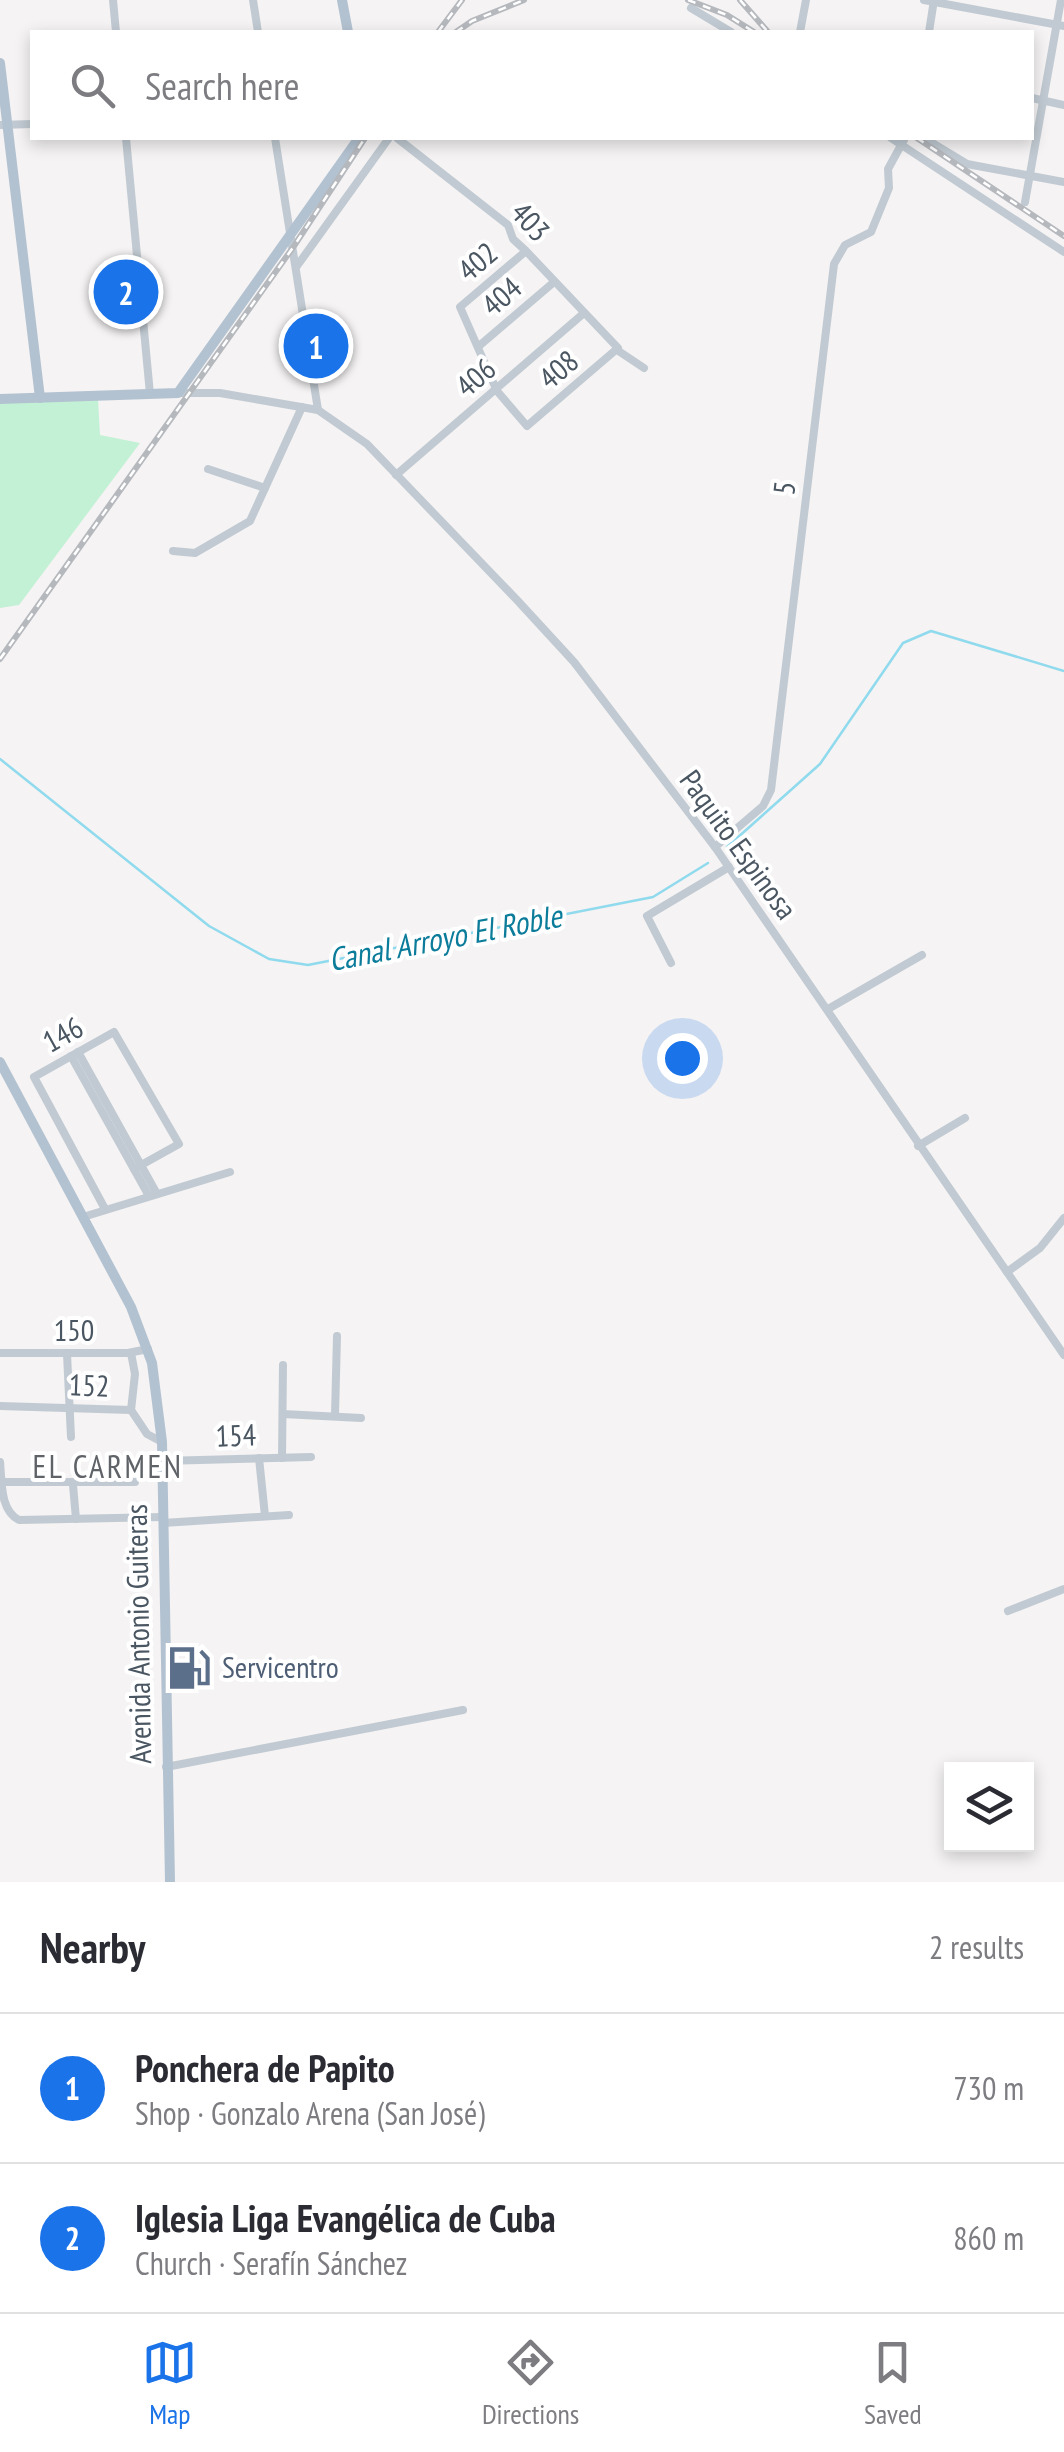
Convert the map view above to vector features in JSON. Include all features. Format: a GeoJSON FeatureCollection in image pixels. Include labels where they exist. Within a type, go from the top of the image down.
{"type":"FeatureCollection","features":[{"type":"Feature","properties":{"kind":"main road"},"geometry":{"type":"LineString","coordinates":[[342,0],[348,30]]}},
{"type":"Feature","properties":{"kind":"main road"},"geometry":{"type":"LineString","coordinates":[[0,64],[4,125],[40,398]]}},
{"type":"Feature","properties":{"kind":"main road"},"geometry":{"type":"LineString","coordinates":[[0,399],[178,393],[358,140]]}},
{"type":"Feature","properties":{"kind":"main road","name":"Avenida Antonio Guiteras"},"geometry":{"type":"LineString","coordinates":[[0,1062],[130,1307],[148,1349],[156,1382],[162,1442],[170,1882]]}},
{"type":"Feature","properties":{"kind":"street"},"geometry":{"type":"LineString","coordinates":[[113,0],[116,30]]}},
{"type":"Feature","properties":{"kind":"street"},"geometry":{"type":"LineString","coordinates":[[253,0],[258,30]]}},
{"type":"Feature","properties":{"kind":"street"},"geometry":{"type":"LineString","coordinates":[[800,30],[806,0]]}},
{"type":"Feature","properties":{"kind":"street"},"geometry":{"type":"LineString","coordinates":[[1026,202],[1060,25],[1061,0]]}},
{"type":"Feature","properties":{"kind":"street"},"geometry":{"type":"LineString","coordinates":[[928,30],[931,1],[1060,25]]}},
{"type":"Feature","properties":{"kind":"street"},"geometry":{"type":"LineString","coordinates":[[690,8],[728,30]]}},
{"type":"Feature","properties":{"kind":"street"},"geometry":{"type":"LineString","coordinates":[[1034,98],[1064,105]]}},
{"type":"Feature","properties":{"kind":"street"},"geometry":{"type":"LineString","coordinates":[[4,125],[30,124]]}},
{"type":"Feature","properties":{"kind":"street"},"geometry":{"type":"LineString","coordinates":[[126,140],[150,394]]}},
{"type":"Feature","properties":{"kind":"street"},"geometry":{"type":"LineString","coordinates":[[178,393],[220,392],[318,410],[275,140]]}},
{"type":"Feature","properties":{"kind":"street"},"geometry":{"type":"LineString","coordinates":[[297,266],[388,140]]}},
{"type":"Feature","properties":{"kind":"street","name":"403"},"geometry":{"type":"LineString","coordinates":[[401,140],[508,225],[513,238],[617,349],[644,368]]}},
{"type":"Feature","properties":{"kind":"street"},"geometry":{"type":"LineString","coordinates":[[927,140],[967,164],[1064,182]]}},
{"type":"Feature","properties":{"kind":"street"},"geometry":{"type":"LineString","coordinates":[[904,141],[1064,252]]}},
{"type":"Feature","properties":{"kind":"street","name":"5"},"geometry":{"type":"LineString","coordinates":[[715,847],[763,806],[771,790],[834,264],[845,245],[871,232],[889,188],[888,169],[904,141]]}},
{"type":"Feature","properties":{"kind":"street","name":"402"},"geometry":{"type":"LineString","coordinates":[[479,346],[460,306],[526,252]]}},
{"type":"Feature","properties":{"kind":"street","name":"404"},"geometry":{"type":"LineString","coordinates":[[479,346],[554,282]]}},
{"type":"Feature","properties":{"kind":"street","name":"406"},"geometry":{"type":"LineString","coordinates":[[396,475],[584,313]]}},
{"type":"Feature","properties":{"kind":"street"},"geometry":{"type":"LineString","coordinates":[[479,346],[497,391]]}},
{"type":"Feature","properties":{"kind":"street","name":"408"},"geometry":{"type":"LineString","coordinates":[[497,391],[528,426],[617,349]]}},
{"type":"Feature","properties":{"kind":"street"},"geometry":{"type":"LineString","coordinates":[[174,551],[195,553],[250,521],[302,407]]}},
{"type":"Feature","properties":{"kind":"street","name":"Paquito Espinosa"},"geometry":{"type":"LineString","coordinates":[[318,410],[356,434],[574,662],[715,847],[1064,1356]]}},
{"type":"Feature","properties":{"kind":"street"},"geometry":{"type":"LineString","coordinates":[[208,469],[265,488]]}},
{"type":"Feature","properties":{"kind":"street"},"geometry":{"type":"LineString","coordinates":[[671,963],[647,916],[729,867]]}},
{"type":"Feature","properties":{"kind":"street"},"geometry":{"type":"LineString","coordinates":[[828,1009],[922,956]]}},
{"type":"Feature","properties":{"kind":"street","name":"146"},"geometry":{"type":"LineString","coordinates":[[105,1209],[34,1077],[114,1032],[179,1144],[137,1167]]}},
{"type":"Feature","properties":{"kind":"street"},"geometry":{"type":"LineString","coordinates":[[74,1054],[153,1195]]}},
{"type":"Feature","properties":{"kind":"street"},"geometry":{"type":"LineString","coordinates":[[918,1146],[964,1118]]}},
{"type":"Feature","properties":{"kind":"street"},"geometry":{"type":"LineString","coordinates":[[84,1217],[230,1172]]}},
{"type":"Feature","properties":{"kind":"street"},"geometry":{"type":"LineString","coordinates":[[1006,1272],[1040,1248],[1064,1218]]}},
{"type":"Feature","properties":{"kind":"street"},"geometry":{"type":"LineString","coordinates":[[335,1415],[336,1336]]}},
{"type":"Feature","properties":{"kind":"street","name":"150"},"geometry":{"type":"LineString","coordinates":[[0,1353],[148,1349]]}},
{"type":"Feature","properties":{"kind":"street"},"geometry":{"type":"LineString","coordinates":[[131,1352],[135,1374],[131,1410]]}},
{"type":"Feature","properties":{"kind":"street"},"geometry":{"type":"LineString","coordinates":[[66,1354],[71,1437]]}},
{"type":"Feature","properties":{"kind":"street"},"geometry":{"type":"LineString","coordinates":[[282,1458],[283,1365]]}},
{"type":"Feature","properties":{"kind":"street","name":"152"},"geometry":{"type":"LineString","coordinates":[[0,1406],[131,1410],[148,1434],[162,1442]]}},
{"type":"Feature","properties":{"kind":"street"},"geometry":{"type":"LineString","coordinates":[[283,1414],[361,1418]]}},
{"type":"Feature","properties":{"kind":"street","name":"154"},"geometry":{"type":"LineString","coordinates":[[162,1461],[311,1457]]}},
{"type":"Feature","properties":{"kind":"street"},"geometry":{"type":"LineString","coordinates":[[259,1458],[265,1516]]}},
{"type":"Feature","properties":{"kind":"street"},"geometry":{"type":"LineString","coordinates":[[0,1462],[5,1507],[19,1520],[289,1515]]}},
{"type":"Feature","properties":{"kind":"street"},"geometry":{"type":"LineString","coordinates":[[2,1482],[136,1482]]}},
{"type":"Feature","properties":{"kind":"street"},"geometry":{"type":"LineString","coordinates":[[73,1484],[76,1519]]}},
{"type":"Feature","properties":{"kind":"street"},"geometry":{"type":"LineString","coordinates":[[1008,1611],[1064,1589]]}},
{"type":"Feature","properties":{"kind":"street"},"geometry":{"type":"LineString","coordinates":[[166,1768],[463,1710]]}},
{"type":"Feature","properties":{"kind":"green space"},"geometry":{"type":"Polygon","coordinates":[[[98,399],[100,435],[140,443],[19,605],[0,608],[0,403],[98,399]]]}},
{"type":"Feature","properties":{"kind":"waterway","name":"Canal Arroyo El Roble"},"geometry":{"type":"LineString","coordinates":[[727,847],[820,764],[903,643],[931,631],[1064,671]]}},
{"type":"Feature","properties":{"kind":"waterway","name":"Canal Arroyo El Roble"},"geometry":{"type":"LineString","coordinates":[[0,759],[209,926],[269,959],[308,965],[653,897],[708,863]]}},
{"type":"Feature","properties":{"kind":"railway"},"geometry":{"type":"LineString","coordinates":[[440,30],[462,0]]}},
{"type":"Feature","properties":{"kind":"railway"},"geometry":{"type":"LineString","coordinates":[[459,30],[524,0]]}},
{"type":"Feature","properties":{"kind":"railway"},"geometry":{"type":"LineString","coordinates":[[688,0],[727,15],[751,30]]}},
{"type":"Feature","properties":{"kind":"railway"},"geometry":{"type":"LineString","coordinates":[[740,0],[766,30]]}},
{"type":"Feature","properties":{"kind":"railway"},"geometry":{"type":"LineString","coordinates":[[0,659],[294,246],[364,140]]}},
{"type":"Feature","properties":{"kind":"railway"},"geometry":{"type":"LineString","coordinates":[[920,140],[1064,236]]}},
{"type":"Feature","properties":{"kind":"place","name":"Iglesia Liga Evangélica de Cuba"},"geometry":{"type":"Point","coordinates":[126,292]}},
{"type":"Feature","properties":{"kind":"place","name":"Ponchera de Papito"},"geometry":{"type":"Point","coordinates":[316,346]}},
{"type":"Feature","properties":{"kind":"place","name":"Servicentro"},"geometry":{"type":"Point","coordinates":[189,1668]}},
{"type":"Feature","properties":{"kind":"district","name":"EL CARMEN"},"geometry":{"type":"Point","coordinates":[108,1467]}}]}
